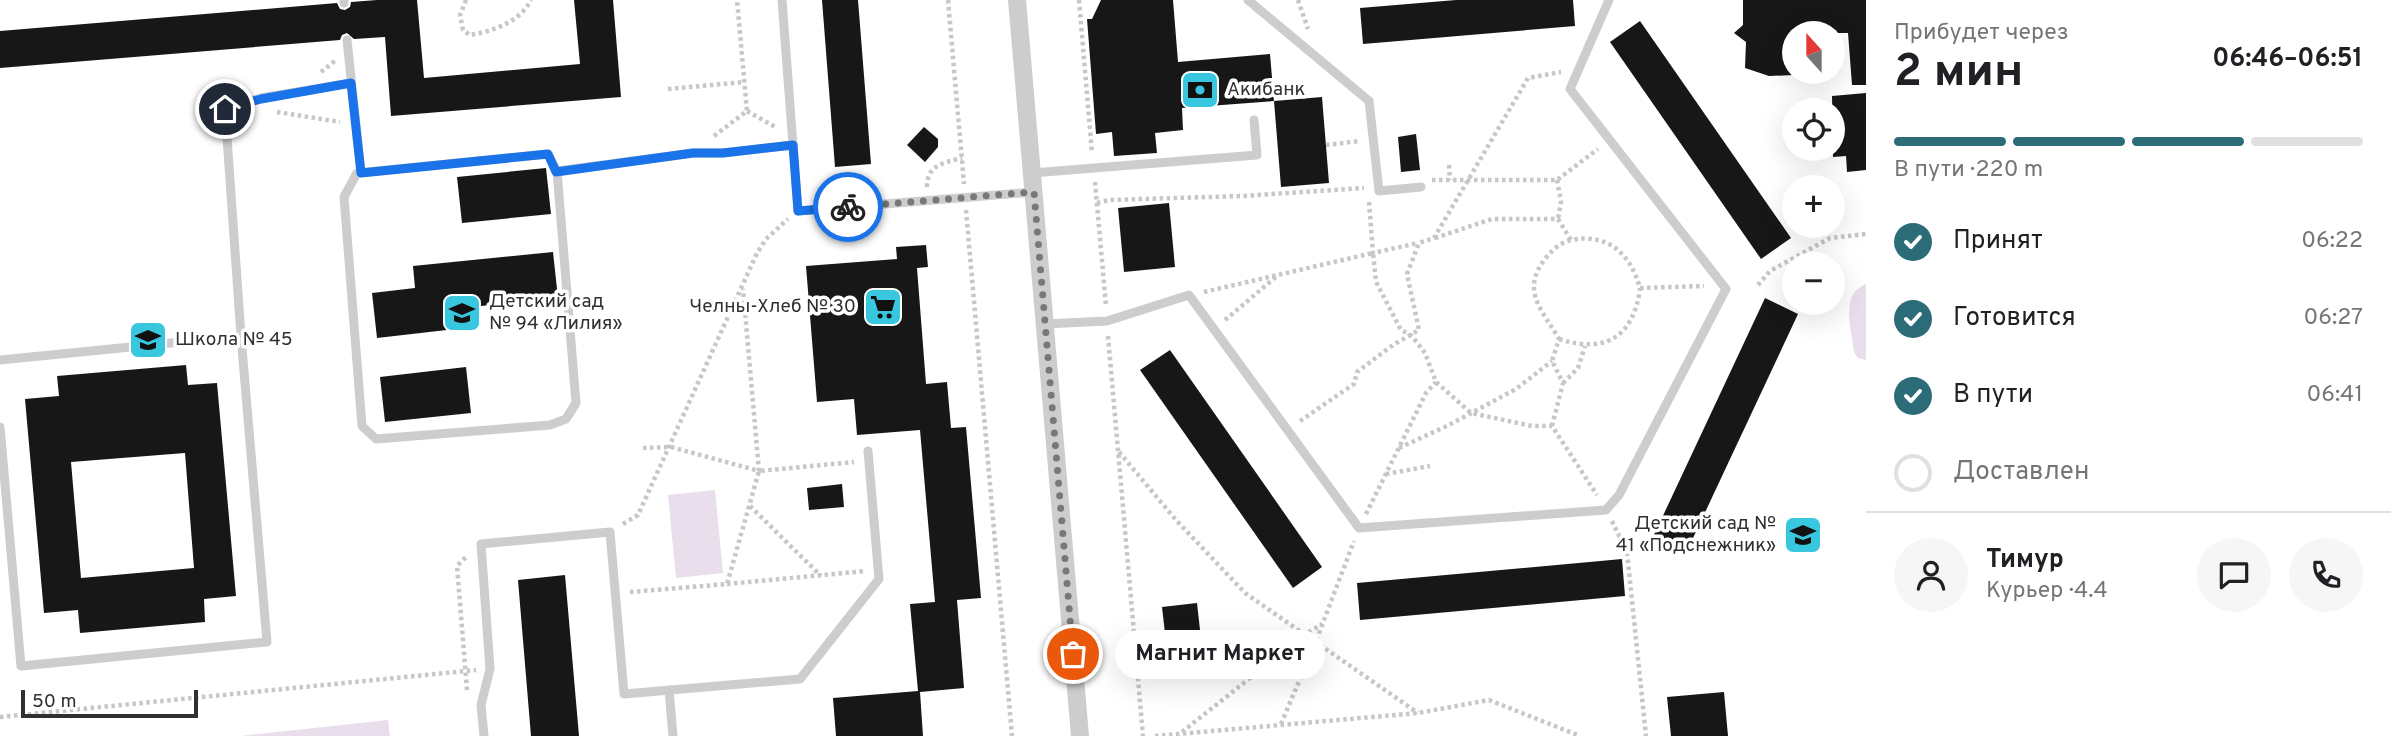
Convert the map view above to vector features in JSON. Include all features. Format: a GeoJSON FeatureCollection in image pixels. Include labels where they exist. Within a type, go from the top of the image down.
{"type":"FeatureCollection","features":[{"type":"Feature","properties":{"kind":"street"},"geometry":{"type":"LineString","coordinates":[[1017,0],[1080,736]]}},
{"type":"Feature","properties":{"kind":"lane"},"geometry":{"type":"LineString","coordinates":[[782,0],[798,211],[1034,192]]}},
{"type":"Feature","properties":{"kind":"lane"},"geometry":{"type":"LineString","coordinates":[[1248,0],[1369,101],[1379,191],[1421,187]]}},
{"type":"Feature","properties":{"kind":"lane"},"geometry":{"type":"LineString","coordinates":[[1045,324],[1107,321],[1189,295],[1359,528],[1606,510],[1619,495],[1726,289],[1570,89],[1609,0]]}},
{"type":"Feature","properties":{"kind":"lane"},"geometry":{"type":"LineString","coordinates":[[347,40],[361,173]]}},
{"type":"Feature","properties":{"kind":"lane"},"geometry":{"type":"LineString","coordinates":[[0,427],[21,666],[267,642],[225,109],[261,99],[351,83]]}},
{"type":"Feature","properties":{"kind":"lane"},"geometry":{"type":"LineString","coordinates":[[1032,173],[1257,155],[1254,120]]}},
{"type":"Feature","properties":{"kind":"lane"},"geometry":{"type":"LineString","coordinates":[[556,172],[693,153],[723,153],[793,141]]}},
{"type":"Feature","properties":{"kind":"lane"},"geometry":{"type":"LineString","coordinates":[[548,154],[556,172],[576,403],[566,419],[550,425],[376,439],[362,426],[344,197],[357,173],[548,154]]}},
{"type":"Feature","properties":{"kind":"lane"},"geometry":{"type":"LineString","coordinates":[[0,360],[241,337]]}},
{"type":"Feature","properties":{"kind":"lane"},"geometry":{"type":"LineString","coordinates":[[484,736],[481,705],[490,668],[481,544],[610,532],[624,694],[800,679],[879,579],[868,456]]}},
{"type":"Feature","properties":{"kind":"lane"},"geometry":{"type":"LineString","coordinates":[[669,690],[673,736]]}},
{"type":"Feature","properties":{"kind":"path"},"geometry":{"type":"LineString","coordinates":[[466,0],[460,15],[463,30],[470,35],[489,32],[511,21],[523,12],[531,0]]}},
{"type":"Feature","properties":{"kind":"path"},"geometry":{"type":"LineString","coordinates":[[737,0],[747,111]]}},
{"type":"Feature","properties":{"kind":"path"},"geometry":{"type":"LineString","coordinates":[[948,0],[1012,736]]}},
{"type":"Feature","properties":{"kind":"path"},"geometry":{"type":"LineString","coordinates":[[1079,0],[1143,736]]}},
{"type":"Feature","properties":{"kind":"path"},"geometry":{"type":"LineString","coordinates":[[1434,238],[1528,78],[1579,69]]}},
{"type":"Feature","properties":{"kind":"path"},"geometry":{"type":"LineString","coordinates":[[668,89],[745,82]]}},
{"type":"Feature","properties":{"kind":"path"},"geometry":{"type":"LineString","coordinates":[[261,99],[272,112],[355,125]]}},
{"type":"Feature","properties":{"kind":"path"},"geometry":{"type":"LineString","coordinates":[[747,111],[793,141]]}},
{"type":"Feature","properties":{"kind":"path"},"geometry":{"type":"LineString","coordinates":[[693,153],[747,111]]}},
{"type":"Feature","properties":{"kind":"path"},"geometry":{"type":"LineString","coordinates":[[1326,145],[1373,139]]}},
{"type":"Feature","properties":{"kind":"path"},"geometry":{"type":"LineString","coordinates":[[1421,187],[1425,180],[1557,180],[1610,140]]}},
{"type":"Feature","properties":{"kind":"path"},"geometry":{"type":"LineString","coordinates":[[927,200],[927,177],[937,165],[962,158]]}},
{"type":"Feature","properties":{"kind":"path"},"geometry":{"type":"LineString","coordinates":[[1450,165],[1450,180]]}},
{"type":"Feature","properties":{"kind":"path"},"geometry":{"type":"LineString","coordinates":[[1557,180],[1560,202],[1558,219],[1571,240]]}},
{"type":"Feature","properties":{"kind":"path"},"geometry":{"type":"LineString","coordinates":[[1097,203],[1108,200],[1242,196],[1379,186]]}},
{"type":"Feature","properties":{"kind":"path"},"geometry":{"type":"LineString","coordinates":[[1368,188],[1376,282],[1401,330],[1412,336],[1425,353],[1436,382],[1471,413],[1532,426],[1552,426]]}},
{"type":"Feature","properties":{"kind":"path"},"geometry":{"type":"LineString","coordinates":[[610,532],[638,515],[765,239],[798,211]]}},
{"type":"Feature","properties":{"kind":"path"},"geometry":{"type":"LineString","coordinates":[[1189,295],[1419,243],[1492,219],[1558,219]]}},
{"type":"Feature","properties":{"kind":"path"},"geometry":{"type":"LineString","coordinates":[[1758,285],[1770,271],[1830,238],[1866,234]]}},
{"type":"Feature","properties":{"kind":"path"},"geometry":{"type":"LineString","coordinates":[[1588,237],[1611,244],[1630,264],[1640,288],[1633,318],[1625,329],[1592,346],[1559,339],[1532,290],[1535,274],[1543,262],[1562,243],[1571,240],[1588,237]]}},
{"type":"Feature","properties":{"kind":"path"},"geometry":{"type":"LineString","coordinates":[[1287,429],[1353,384],[1357,372],[1419,330],[1407,274],[1419,243]]}},
{"type":"Feature","properties":{"kind":"path"},"geometry":{"type":"LineString","coordinates":[[1214,330],[1278,275]]}},
{"type":"Feature","properties":{"kind":"path"},"geometry":{"type":"LineString","coordinates":[[1640,288],[1696,284],[1726,289]]}},
{"type":"Feature","properties":{"kind":"path"},"geometry":{"type":"LineString","coordinates":[[727,584],[759,471],[742,285]]}},
{"type":"Feature","properties":{"kind":"path"},"geometry":{"type":"LineString","coordinates":[[1398,448],[1516,389],[1552,360],[1559,339]]}},
{"type":"Feature","properties":{"kind":"path"},"geometry":{"type":"LineString","coordinates":[[1585,346],[1578,368],[1563,383],[1552,426],[1606,510],[1627,552],[1646,736]]}},
{"type":"Feature","properties":{"kind":"path"},"geometry":{"type":"LineString","coordinates":[[1552,360],[1563,383]]}},
{"type":"Feature","properties":{"kind":"path"},"geometry":{"type":"LineString","coordinates":[[1281,724],[1359,528],[1426,393],[1436,382]]}},
{"type":"Feature","properties":{"kind":"path"},"geometry":{"type":"LineString","coordinates":[[643,448],[671,447],[759,471],[868,456]]}},
{"type":"Feature","properties":{"kind":"path"},"geometry":{"type":"LineString","coordinates":[[1118,452],[1176,520],[1245,593],[1418,713]]}},
{"type":"Feature","properties":{"kind":"path"},"geometry":{"type":"LineString","coordinates":[[1385,474],[1430,466]]}},
{"type":"Feature","properties":{"kind":"path"},"geometry":{"type":"LineString","coordinates":[[749,505],[821,576]]}},
{"type":"Feature","properties":{"kind":"path"},"geometry":{"type":"LineString","coordinates":[[467,697],[457,566],[481,544]]}},
{"type":"Feature","properties":{"kind":"path"},"geometry":{"type":"LineString","coordinates":[[616,593],[821,576],[878,568]]}},
{"type":"Feature","properties":{"kind":"path"},"geometry":{"type":"LineString","coordinates":[[1180,733],[1322,624]]}},
{"type":"Feature","properties":{"kind":"path"},"geometry":{"type":"LineString","coordinates":[[0,718],[490,668]]}},
{"type":"Feature","properties":{"kind":"path"},"geometry":{"type":"LineString","coordinates":[[1155,736],[1418,713],[1489,699],[1580,736]]}},
{"type":"Feature","properties":{"kind":"shaded area"},"geometry":{"type":"Polygon","coordinates":[[[1866,284],[1866,360],[1858,358],[1854,352],[1849,314],[1852,296],[1866,284]]]}},
{"type":"Feature","properties":{"kind":"shaded area"},"geometry":{"type":"Polygon","coordinates":[[[715,490],[723,573],[676,578],[668,495],[715,490]]]}},
{"type":"Feature","properties":{"kind":"shaded area"},"geometry":{"type":"Polygon","coordinates":[[[388,720],[390,736],[240,736],[388,720]]]}},
{"type":"Feature","properties":{"kind":"building"},"geometry":{"type":"Polygon","coordinates":[[[417,0],[424,78],[580,64],[574,0],[613,0],[621,97],[391,116],[385,37],[354,39],[347,33],[342,35],[340,40],[0,68],[0,31],[337,3],[340,9],[345,10],[350,7],[351,2],[417,0]]]}},
{"type":"Feature","properties":{"kind":"building"},"geometry":{"type":"Polygon","coordinates":[[[822,0],[858,0],[871,164],[835,167],[822,0]]]}},
{"type":"Feature","properties":{"kind":"building"},"geometry":{"type":"Polygon","coordinates":[[[1101,0],[1173,0],[1178,62],[1270,54],[1274,101],[1182,108],[1183,130],[1155,133],[1157,153],[1114,156],[1112,132],[1096,134],[1087,19],[1092,19],[1101,0]]]}},
{"type":"Feature","properties":{"kind":"building"},"geometry":{"type":"Polygon","coordinates":[[[1456,0],[1573,0],[1575,26],[1363,44],[1360,8],[1456,0]]]}},
{"type":"Feature","properties":{"kind":"building"},"geometry":{"type":"Polygon","coordinates":[[[1743,0],[1866,0],[1866,85],[1852,85],[1845,21],[1782,21],[1782,75],[1769,76],[1745,68],[1746,42],[1734,33],[1743,25],[1743,0]]]}},
{"type":"Feature","properties":{"kind":"building"},"geometry":{"type":"Polygon","coordinates":[[[1640,21],[1782,225],[1782,238],[1791,238],[1761,259],[1610,42],[1640,21]]]}},
{"type":"Feature","properties":{"kind":"building"},"geometry":{"type":"Polygon","coordinates":[[[1866,93],[1866,170],[1847,172],[1845,98],[1832,96],[1866,93]]]}},
{"type":"Feature","properties":{"kind":"building"},"geometry":{"type":"Polygon","coordinates":[[[1322,97],[1329,183],[1281,187],[1274,101],[1322,97]]]}},
{"type":"Feature","properties":{"kind":"building"},"geometry":{"type":"Polygon","coordinates":[[[924,127],[938,139],[938,147],[925,162],[907,145],[924,127]]]}},
{"type":"Feature","properties":{"kind":"building"},"geometry":{"type":"Polygon","coordinates":[[[1416,134],[1420,170],[1401,172],[1398,137],[1416,134]]]}},
{"type":"Feature","properties":{"kind":"building"},"geometry":{"type":"Polygon","coordinates":[[[546,168],[551,214],[462,223],[457,177],[546,168]]]}},
{"type":"Feature","properties":{"kind":"building"},"geometry":{"type":"Polygon","coordinates":[[[1169,203],[1175,267],[1124,272],[1118,208],[1169,203]]]}},
{"type":"Feature","properties":{"kind":"building"},"geometry":{"type":"Polygon","coordinates":[[[926,245],[928,267],[917,268],[926,384],[947,382],[951,428],[966,427],[981,598],[957,600],[964,688],[920,692],[923,736],[836,736],[833,698],[918,691],[910,604],[935,602],[920,430],[857,435],[854,399],[817,402],[806,266],[897,259],[896,247],[926,245]]]}},
{"type":"Feature","properties":{"kind":"building"},"geometry":{"type":"Polygon","coordinates":[[[553,252],[558,298],[462,308],[464,328],[377,338],[372,293],[415,288],[413,266],[553,252]]]}},
{"type":"Feature","properties":{"kind":"building"},"geometry":{"type":"Polygon","coordinates":[[[1765,298],[1782,306],[1782,315],[1798,315],[1686,553],[1653,537],[1765,298]]]}},
{"type":"Feature","properties":{"kind":"building"},"geometry":{"type":"Polygon","coordinates":[[[1170,350],[1322,567],[1293,588],[1140,370],[1170,350]]]}},
{"type":"Feature","properties":{"kind":"building"},"geometry":{"type":"Polygon","coordinates":[[[186,365],[188,385],[217,383],[236,596],[204,599],[205,622],[80,633],[78,610],[44,613],[25,399],[59,396],[57,376],[186,365]],[[185,453],[71,462],[81,578],[194,568],[185,453]]]}},
{"type":"Feature","properties":{"kind":"building"},"geometry":{"type":"Polygon","coordinates":[[[466,367],[471,413],[385,422],[380,377],[466,367]]]}},
{"type":"Feature","properties":{"kind":"building"},"geometry":{"type":"Polygon","coordinates":[[[842,484],[844,507],[809,510],[807,488],[842,484]]]}},
{"type":"Feature","properties":{"kind":"building"},"geometry":{"type":"Polygon","coordinates":[[[1622,559],[1625,596],[1360,620],[1357,583],[1622,559]]]}},
{"type":"Feature","properties":{"kind":"building"},"geometry":{"type":"Polygon","coordinates":[[[565,575],[579,736],[531,736],[518,580],[565,575]]]}},
{"type":"Feature","properties":{"kind":"building"},"geometry":{"type":"Polygon","coordinates":[[[1197,603],[1202,648],[1167,651],[1162,607],[1197,603]]]}},
{"type":"Feature","properties":{"kind":"building"},"geometry":{"type":"Polygon","coordinates":[[[1724,692],[1728,736],[1671,736],[1667,697],[1724,692]]]}},
{"type":"Feature","properties":{"kind":"way so far"},"geometry":{"type":"LineString","coordinates":[[848,207],[1034,192],[1073,654]]}},
{"type":"Feature","properties":{"kind":"place","name":"Акибанк"},"geometry":{"type":"Point","coordinates":[1200,90]}},
{"type":"Feature","properties":{"kind":"place","name":"Челны-Хлеб № 30"},"geometry":{"type":"Point","coordinates":[883,307]}},
{"type":"Feature","properties":{"kind":"place","name":"Детский сад № 94 «Лилия»"},"geometry":{"type":"Point","coordinates":[462,313]}},
{"type":"Feature","properties":{"kind":"place","name":"Школа № 45"},"geometry":{"type":"Point","coordinates":[148,340]}},
{"type":"Feature","properties":{"kind":"place","name":"Детский сад № 41 «Подснежник»"},"geometry":{"type":"Point","coordinates":[1803,535]}},
{"type":"Feature","properties":{"kind":"place","name":"Магнит Маркет"},"geometry":{"type":"Point","coordinates":[1073,654]}},
{"type":"Feature","properties":{"kind":"route"},"geometry":{"type":"LineString","coordinates":[[225,109],[261,99],[351,83],[361,173],[548,154],[556,172],[693,153],[723,153],[793,145],[798,211],[848,207]]}}]}
